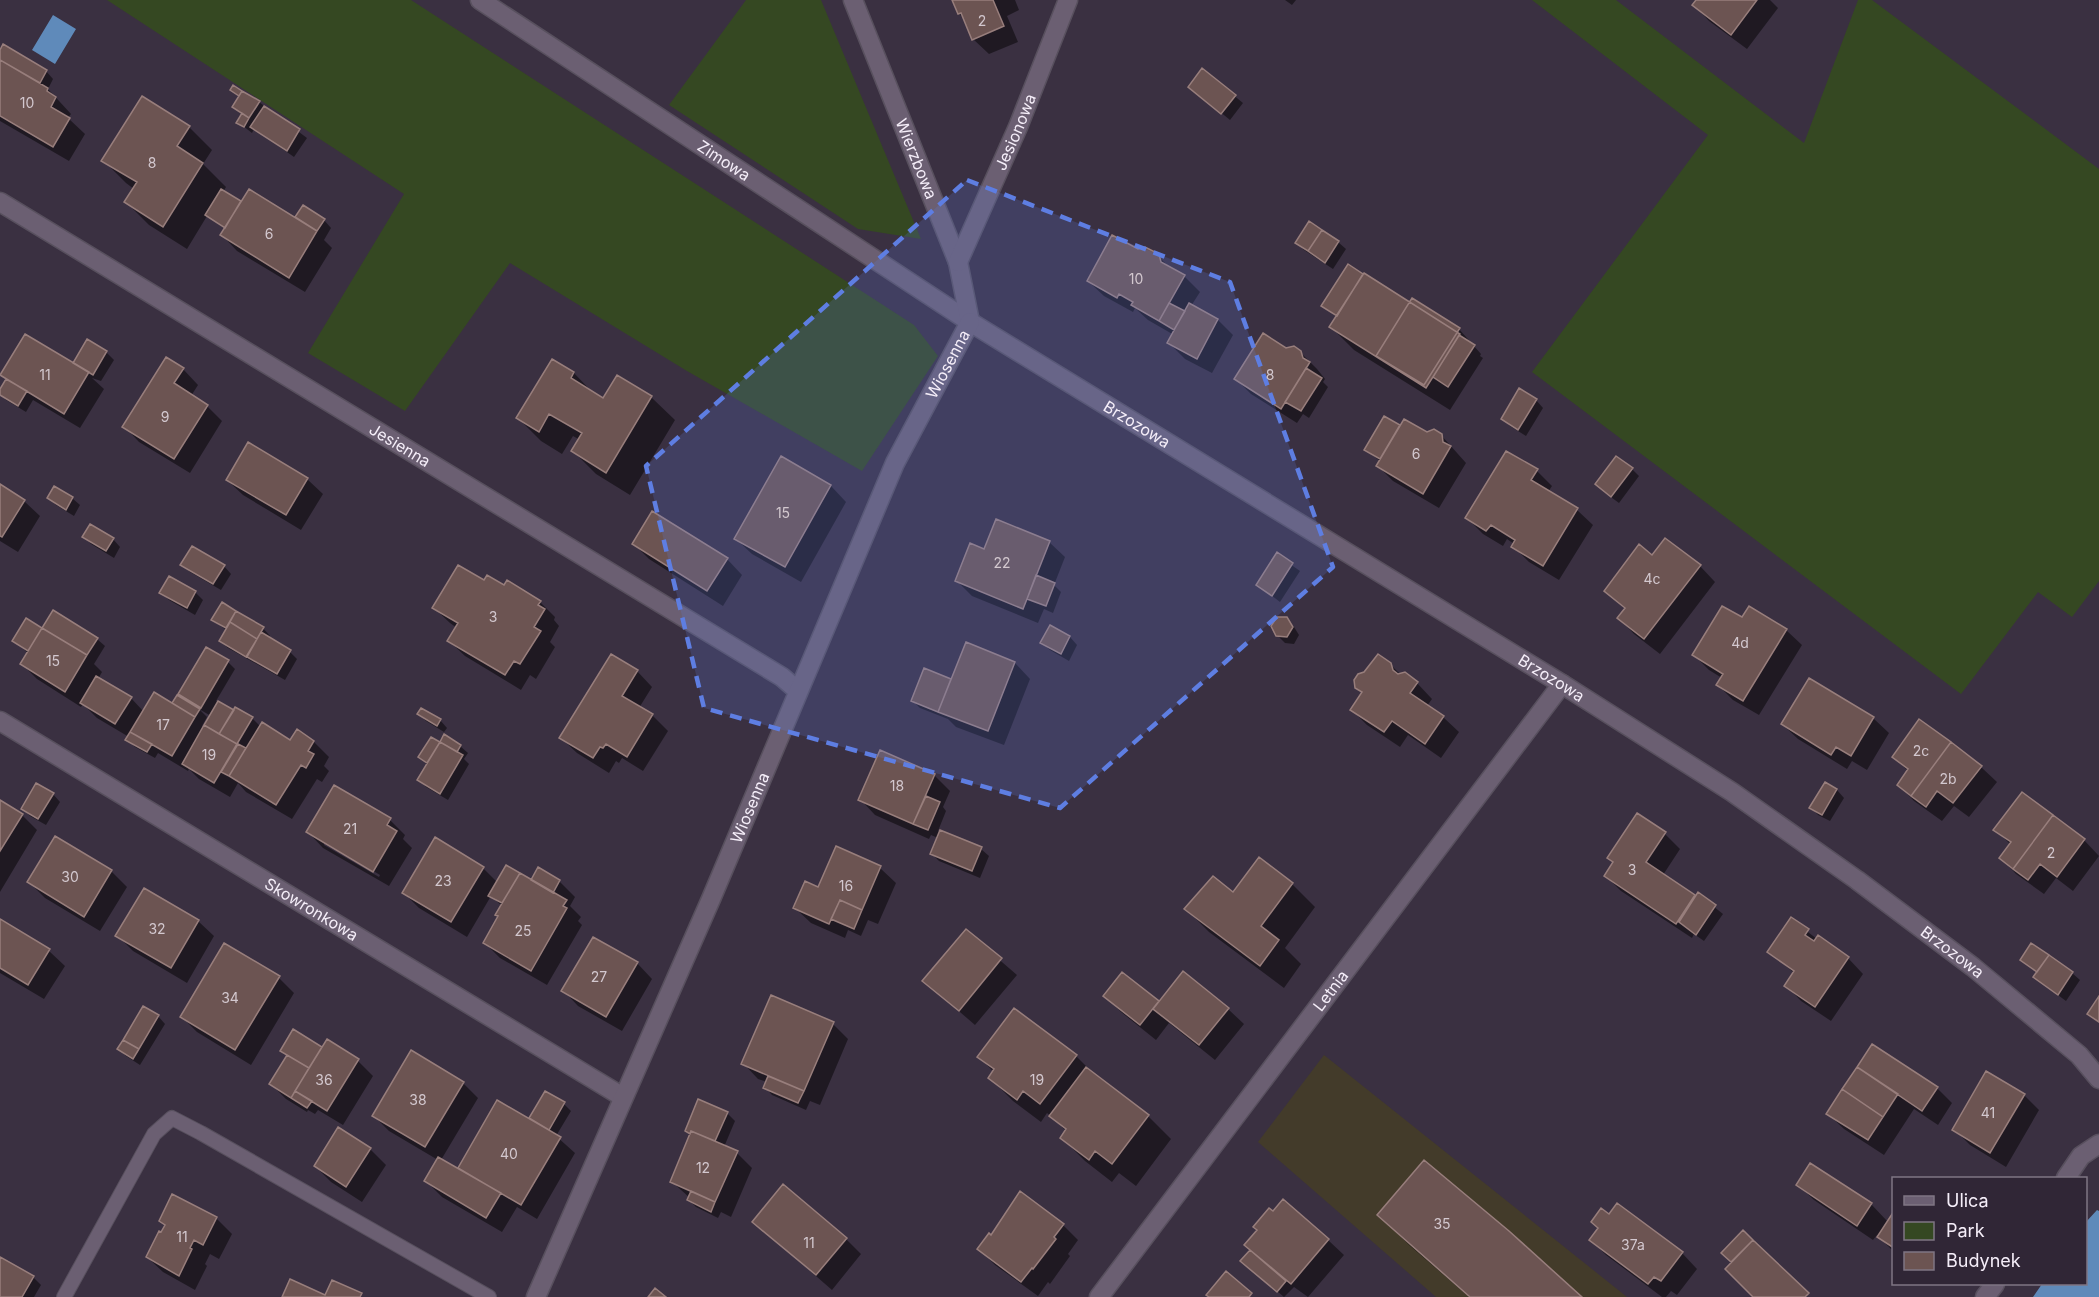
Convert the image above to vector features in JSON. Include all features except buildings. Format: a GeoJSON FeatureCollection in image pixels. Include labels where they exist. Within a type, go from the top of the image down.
{"type":"FeatureCollection","features":[{"type":"Feature","properties":{"kind":"street","name":"Zimowa"},"geometry":{"type":"LineString","coordinates":[[480,0],[969,322]]}},
{"type":"Feature","properties":{"kind":"street","name":"Wierzbowa"},"geometry":{"type":"LineString","coordinates":[[852,0],[958,262],[969,322]]}},
{"type":"Feature","properties":{"kind":"street","name":"Jesionowa"},"geometry":{"type":"LineString","coordinates":[[958,262],[1018,127],[1068,0]]}},
{"type":"Feature","properties":{"kind":"street","name":"Jesienna"},"geometry":{"type":"LineString","coordinates":[[0,201],[782,677],[797,690]]}},
{"type":"Feature","properties":{"kind":"street","name":"Brzozowa"},"geometry":{"type":"LineString","coordinates":[[969,322],[1562,684],[1732,792],[1857,880],[1972,967],[2079,1055],[2099,1078]]}},
{"type":"Feature","properties":{"kind":"street","name":"Wiosenna"},"geometry":{"type":"LineString","coordinates":[[536,1297],[711,898],[797,690],[895,463],[969,322]]}},
{"type":"Feature","properties":{"kind":"street","name":"Letnia"},"geometry":{"type":"LineString","coordinates":[[1099,1297],[1562,684]]}},
{"type":"Feature","properties":{"kind":"street","name":"Skowronkowa"},"geometry":{"type":"LineString","coordinates":[[0,721],[624,1097]]}},
{"type":"Feature","properties":{"kind":"street"},"geometry":{"type":"LineString","coordinates":[[2067,1177],[2081,1156],[2099,1144]]}},
{"type":"Feature","properties":{"kind":"street"},"geometry":{"type":"LineString","coordinates":[[1985,1297],[1994,1285]]}},
{"type":"Feature","properties":{"kind":"lane"},"geometry":{"type":"LineString","coordinates":[[64,1297],[154,1134],[172,1118],[320,1199],[489,1297]]}},
{"type":"Feature","properties":{"kind":"highlighted area"},"geometry":{"type":"Polygon","coordinates":[[[967,180],[1230,282],[1333,567],[1060,808],[704,708],[646,466],[967,180]]]}},
{"type":"Feature","properties":{"kind":"shaded area"},"geometry":{"type":"Polygon","coordinates":[[[1324,1055],[1627,1297],[1436,1297],[1258,1142],[1324,1055]]]}},
{"type":"Feature","properties":{"kind":"green space"},"geometry":{"type":"Polygon","coordinates":[[[107,0],[411,0],[914,325],[938,356],[862,471],[687,371],[510,263],[405,411],[308,353],[404,194],[107,0]]]}},
{"type":"Feature","properties":{"kind":"green space"},"geometry":{"type":"Polygon","coordinates":[[[746,0],[821,0],[921,239],[858,229],[669,105],[746,0]]]}},
{"type":"Feature","properties":{"kind":"green space"},"geometry":{"type":"Polygon","coordinates":[[[1532,0],[1616,0],[1804,143],[1858,0],[1872,0],[2099,169],[2099,581],[2072,617],[2038,592],[1961,694],[1532,372],[1708,135],[1532,0]]]}},
{"type":"Feature","properties":{"kind":"water"},"geometry":{"type":"Polygon","coordinates":[[[53,15],[76,29],[55,64],[32,50],[53,15]]]}},
{"type":"Feature","properties":{"kind":"water"},"geometry":{"type":"Polygon","coordinates":[[[2097,1210],[2099,1211],[2099,1297],[2033,1297],[2041,1285],[2087,1285],[2087,1221],[2097,1210]]]}}]}
